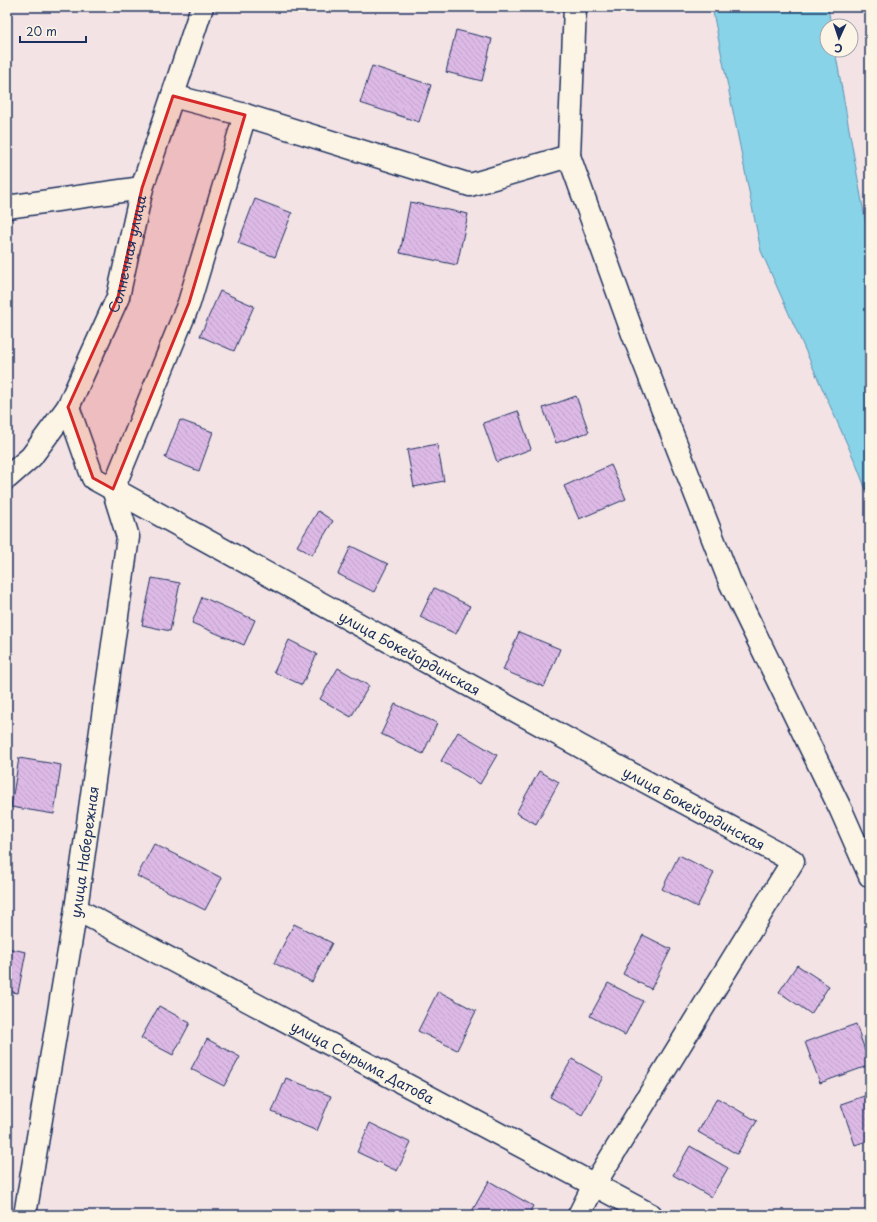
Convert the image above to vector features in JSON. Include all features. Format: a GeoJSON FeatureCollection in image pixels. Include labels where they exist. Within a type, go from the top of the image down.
{"type":"FeatureCollection","features":[{"type":"Feature","properties":{"kind":"street","name":"Солнечная улица"},"geometry":{"type":"LineString","coordinates":[[7,478],[31,457],[68,407],[118,297],[142,188],[202,7]]}},
{"type":"Feature","properties":{"kind":"street"},"geometry":{"type":"LineString","coordinates":[[575,7],[569,156],[633,334],[730,582],[841,810],[870,876]]}},
{"type":"Feature","properties":{"kind":"street"},"geometry":{"type":"LineString","coordinates":[[173,96],[246,115],[470,185],[569,156]]}},
{"type":"Feature","properties":{"kind":"street"},"geometry":{"type":"LineString","coordinates":[[113,489],[189,303],[246,115]]}},
{"type":"Feature","properties":{"kind":"street"},"geometry":{"type":"LineString","coordinates":[[7,207],[142,188]]}},
{"type":"Feature","properties":{"kind":"street","name":"улица Бокейординская"},"geometry":{"type":"LineString","coordinates":[[68,407],[93,478],[587,750],[793,861],[594,1185]]}},
{"type":"Feature","properties":{"kind":"street","name":"улица Набережная"},"geometry":{"type":"LineString","coordinates":[[25,1215],[76,909],[128,538],[113,489]]}},
{"type":"Feature","properties":{"kind":"street","name":"улица Сырыма Датова"},"geometry":{"type":"LineString","coordinates":[[76,909],[651,1215]]}},
{"type":"Feature","properties":{"kind":"street"},"geometry":{"type":"LineString","coordinates":[[579,1215],[594,1185]]}},
{"type":"Feature","properties":{"kind":"highlighted area"},"geometry":{"type":"Polygon","coordinates":[[[173,96],[245,115],[189,303],[113,489],[93,478],[68,407],[118,297],[142,188],[173,96]]]}},
{"type":"Feature","properties":{"kind":"water"},"geometry":{"type":"Polygon","coordinates":[[[712,7],[828,7],[830,18],[819,18],[819,58],[836,58],[870,247],[870,500],[856,464],[761,251],[712,7]]]}},
{"type":"Feature","properties":{"kind":"building"},"geometry":{"type":"Polygon","coordinates":[[[456,30],[492,39],[482,81],[446,72],[456,30]]]}},
{"type":"Feature","properties":{"kind":"building"},"geometry":{"type":"Polygon","coordinates":[[[372,66],[431,85],[419,122],[360,103],[372,66]]]}},
{"type":"Feature","properties":{"kind":"building"},"geometry":{"type":"Polygon","coordinates":[[[255,199],[292,213],[275,257],[238,243],[255,199]]]}},
{"type":"Feature","properties":{"kind":"building"},"geometry":{"type":"Polygon","coordinates":[[[410,202],[468,214],[457,265],[400,253],[410,202]]]}},
{"type":"Feature","properties":{"kind":"building"},"geometry":{"type":"Polygon","coordinates":[[[220,291],[254,306],[234,351],[200,336],[220,291]]]}},
{"type":"Feature","properties":{"kind":"building"},"geometry":{"type":"Polygon","coordinates":[[[576,396],[589,432],[556,443],[543,408],[576,396]]]}},
{"type":"Feature","properties":{"kind":"building"},"geometry":{"type":"Polygon","coordinates":[[[518,411],[531,449],[497,462],[483,423],[518,411]]]}},
{"type":"Feature","properties":{"kind":"building"},"geometry":{"type":"Polygon","coordinates":[[[180,420],[213,432],[199,471],[165,458],[180,420]]]}},
{"type":"Feature","properties":{"kind":"building"},"geometry":{"type":"Polygon","coordinates":[[[437,444],[444,481],[414,487],[407,450],[437,444]]]}},
{"type":"Feature","properties":{"kind":"building"},"geometry":{"type":"Polygon","coordinates":[[[611,465],[626,499],[579,519],[564,486],[611,465]]]}},
{"type":"Feature","properties":{"kind":"building"},"geometry":{"type":"Polygon","coordinates":[[[318,511],[333,521],[312,555],[297,546],[318,511]]]}},
{"type":"Feature","properties":{"kind":"building"},"geometry":{"type":"Polygon","coordinates":[[[351,546],[388,564],[374,592],[338,574],[351,546]]]}},
{"type":"Feature","properties":{"kind":"building"},"geometry":{"type":"Polygon","coordinates":[[[152,578],[180,583],[170,631],[142,625],[152,578]]]}},
{"type":"Feature","properties":{"kind":"building"},"geometry":{"type":"Polygon","coordinates":[[[434,588],[470,606],[456,634],[420,617],[434,588]]]}},
{"type":"Feature","properties":{"kind":"building"},"geometry":{"type":"Polygon","coordinates":[[[202,597],[255,620],[244,645],[192,623],[202,597]]]}},
{"type":"Feature","properties":{"kind":"building"},"geometry":{"type":"Polygon","coordinates":[[[519,632],[560,649],[544,687],[503,670],[519,632]]]}},
{"type":"Feature","properties":{"kind":"building"},"geometry":{"type":"Polygon","coordinates":[[[289,640],[317,654],[302,685],[274,672],[289,640]]]}},
{"type":"Feature","properties":{"kind":"building"},"geometry":{"type":"Polygon","coordinates":[[[338,668],[369,686],[351,717],[320,699],[338,668]]]}},
{"type":"Feature","properties":{"kind":"building"},"geometry":{"type":"Polygon","coordinates":[[[395,704],[437,723],[423,754],[381,734],[395,704]]]}},
{"type":"Feature","properties":{"kind":"building"},"geometry":{"type":"Polygon","coordinates":[[[458,732],[497,755],[480,784],[441,761],[458,732]]]}},
{"type":"Feature","properties":{"kind":"building"},"geometry":{"type":"Polygon","coordinates":[[[19,758],[61,765],[54,814],[11,807],[19,758]]]}},
{"type":"Feature","properties":{"kind":"building"},"geometry":{"type":"Polygon","coordinates":[[[539,771],[559,782],[536,824],[516,813],[539,771]]]}},
{"type":"Feature","properties":{"kind":"building"},"geometry":{"type":"Polygon","coordinates":[[[154,844],[222,878],[205,910],[137,876],[154,844]]]}},
{"type":"Feature","properties":{"kind":"building"},"geometry":{"type":"Polygon","coordinates":[[[679,855],[714,873],[697,907],[662,889],[679,855]]]}},
{"type":"Feature","properties":{"kind":"building"},"geometry":{"type":"Polygon","coordinates":[[[294,924],[332,943],[312,982],[274,963],[294,924]]]}},
{"type":"Feature","properties":{"kind":"building"},"geometry":{"type":"Polygon","coordinates":[[[643,935],[671,949],[651,989],[623,974],[643,935]]]}},
{"type":"Feature","properties":{"kind":"building"},"geometry":{"type":"Polygon","coordinates":[[[7,948],[26,952],[18,993],[7,991],[7,948]]]}},
{"type":"Feature","properties":{"kind":"building"},"geometry":{"type":"Polygon","coordinates":[[[797,965],[829,986],[811,1014],[779,992],[797,965]]]}},
{"type":"Feature","properties":{"kind":"building"},"geometry":{"type":"Polygon","coordinates":[[[608,983],[643,1001],[625,1035],[590,1016],[608,983]]]}},
{"type":"Feature","properties":{"kind":"building"},"geometry":{"type":"Polygon","coordinates":[[[438,991],[476,1011],[457,1050],[418,1031],[438,991]]]}},
{"type":"Feature","properties":{"kind":"building"},"geometry":{"type":"Polygon","coordinates":[[[159,1006],[190,1023],[173,1055],[141,1038],[159,1006]]]}},
{"type":"Feature","properties":{"kind":"building"},"geometry":{"type":"Polygon","coordinates":[[[856,1024],[870,1065],[820,1083],[805,1042],[856,1024]]]}},
{"type":"Feature","properties":{"kind":"building"},"geometry":{"type":"Polygon","coordinates":[[[207,1039],[240,1057],[224,1086],[191,1069],[207,1039]]]}},
{"type":"Feature","properties":{"kind":"building"},"geometry":{"type":"Polygon","coordinates":[[[572,1059],[603,1077],[582,1115],[550,1097],[572,1059]]]}},
{"type":"Feature","properties":{"kind":"building"},"geometry":{"type":"Polygon","coordinates":[[[286,1078],[331,1096],[317,1131],[272,1112],[286,1078]]]}},
{"type":"Feature","properties":{"kind":"building"},"geometry":{"type":"Polygon","coordinates":[[[870,1094],[870,1140],[855,1145],[841,1104],[870,1094]]]}},
{"type":"Feature","properties":{"kind":"building"},"geometry":{"type":"Polygon","coordinates":[[[717,1098],[757,1121],[737,1154],[698,1132],[717,1098]]]}},
{"type":"Feature","properties":{"kind":"building"},"geometry":{"type":"Polygon","coordinates":[[[370,1123],[411,1143],[397,1171],[357,1152],[370,1123]]]}},
{"type":"Feature","properties":{"kind":"building"},"geometry":{"type":"Polygon","coordinates":[[[690,1146],[728,1168],[711,1197],[673,1175],[690,1146]]]}},
{"type":"Feature","properties":{"kind":"building"},"geometry":{"type":"Polygon","coordinates":[[[489,1181],[533,1206],[528,1215],[476,1215],[471,1213],[489,1181]]]}}]}
